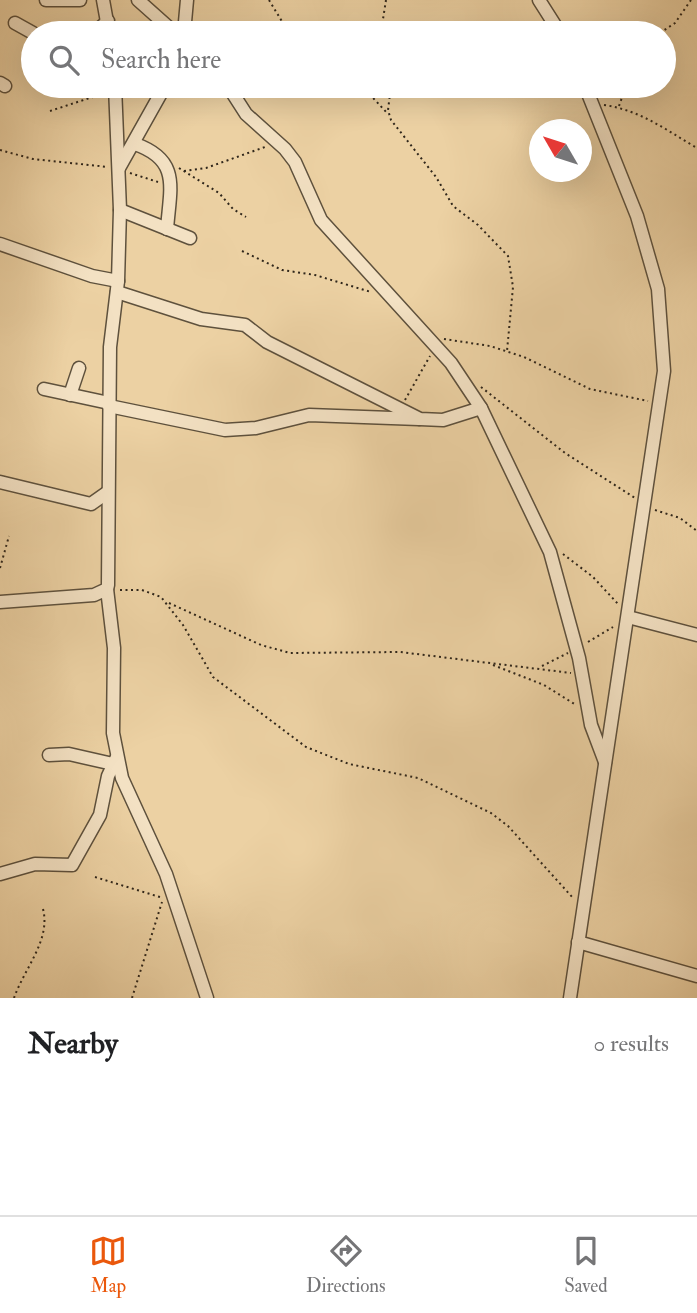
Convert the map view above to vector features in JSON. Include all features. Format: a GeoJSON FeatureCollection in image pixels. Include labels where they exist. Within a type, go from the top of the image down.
{"type":"FeatureCollection","features":[{"type":"Feature","properties":{"kind":"street"},"geometry":{"type":"LineString","coordinates":[[46,0],[80,0]]}},
{"type":"Feature","properties":{"kind":"street"},"geometry":{"type":"LineString","coordinates":[[103,0],[107,21]]}},
{"type":"Feature","properties":{"kind":"street"},"geometry":{"type":"LineString","coordinates":[[138,0],[162,21]]}},
{"type":"Feature","properties":{"kind":"street"},"geometry":{"type":"LineString","coordinates":[[185,21],[187,0]]}},
{"type":"Feature","properties":{"kind":"street"},"geometry":{"type":"LineString","coordinates":[[539,0],[552,21]]}},
{"type":"Feature","properties":{"kind":"street"},"geometry":{"type":"LineString","coordinates":[[15,23],[21,26]]}},
{"type":"Feature","properties":{"kind":"street"},"geometry":{"type":"LineString","coordinates":[[116,98],[120,210],[117,286],[110,347],[108,492],[108,591],[114,648],[115,760],[162,862],[168,894],[207,998]]}},
{"type":"Feature","properties":{"kind":"street"},"geometry":{"type":"LineString","coordinates":[[119,168],[159,98]]}},
{"type":"Feature","properties":{"kind":"street"},"geometry":{"type":"LineString","coordinates":[[236,98],[246,114],[295,162],[321,220],[432,343],[481,408],[545,541],[583,675],[589,718],[607,765]]}},
{"type":"Feature","properties":{"kind":"street"},"geometry":{"type":"LineString","coordinates":[[570,998],[664,371],[658,289],[638,216],[590,98]]}},
{"type":"Feature","properties":{"kind":"street"},"geometry":{"type":"LineString","coordinates":[[135,144],[163,159],[169,185],[167,229]]}},
{"type":"Feature","properties":{"kind":"street"},"geometry":{"type":"LineString","coordinates":[[120,210],[190,238]]}},
{"type":"Feature","properties":{"kind":"street"},"geometry":{"type":"LineString","coordinates":[[0,244],[92,276],[201,319],[245,326],[267,342],[401,407],[420,419]]}},
{"type":"Feature","properties":{"kind":"street"},"geometry":{"type":"LineString","coordinates":[[0,257],[16,250]]}},
{"type":"Feature","properties":{"kind":"street"},"geometry":{"type":"LineString","coordinates":[[71,395],[79,368]]}},
{"type":"Feature","properties":{"kind":"street"},"geometry":{"type":"LineString","coordinates":[[44,389],[225,430],[256,428],[309,415],[443,420],[481,408]]}},
{"type":"Feature","properties":{"kind":"street"},"geometry":{"type":"LineString","coordinates":[[0,482],[92,504],[108,492]]}},
{"type":"Feature","properties":{"kind":"street"},"geometry":{"type":"LineString","coordinates":[[0,603],[47,600],[108,591]]}},
{"type":"Feature","properties":{"kind":"street"},"geometry":{"type":"LineString","coordinates":[[628,614],[697,635]]}},
{"type":"Feature","properties":{"kind":"street"},"geometry":{"type":"LineString","coordinates":[[49,755],[69,754],[115,760]]}},
{"type":"Feature","properties":{"kind":"street"},"geometry":{"type":"LineString","coordinates":[[0,874],[11,874],[35,864],[72,864],[100,815],[115,760]]}},
{"type":"Feature","properties":{"kind":"street"},"geometry":{"type":"LineString","coordinates":[[578,942],[697,976]]}},
{"type":"Feature","properties":{"kind":"path"},"geometry":{"type":"LineString","coordinates":[[269,0],[282,21]]}},
{"type":"Feature","properties":{"kind":"path"},"geometry":{"type":"LineString","coordinates":[[384,21],[382,16],[386,0]]}},
{"type":"Feature","properties":{"kind":"path"},"geometry":{"type":"LineString","coordinates":[[676,23],[691,0]]}},
{"type":"Feature","properties":{"kind":"path"},"geometry":{"type":"LineString","coordinates":[[50,111],[87,98]]}},
{"type":"Feature","properties":{"kind":"path"},"geometry":{"type":"LineString","coordinates":[[373,98],[436,177],[452,204],[478,225],[508,256],[513,287],[507,351]]}},
{"type":"Feature","properties":{"kind":"path"},"geometry":{"type":"LineString","coordinates":[[388,115],[390,98]]}},
{"type":"Feature","properties":{"kind":"path"},"geometry":{"type":"LineString","coordinates":[[619,107],[622,98]]}},
{"type":"Feature","properties":{"kind":"path"},"geometry":{"type":"LineString","coordinates":[[593,104],[619,107],[662,125],[697,148]]}},
{"type":"Feature","properties":{"kind":"path"},"geometry":{"type":"LineString","coordinates":[[184,171],[206,168],[251,150],[280,145]]}},
{"type":"Feature","properties":{"kind":"path"},"geometry":{"type":"LineString","coordinates":[[0,150],[33,159],[119,168],[169,185]]}},
{"type":"Feature","properties":{"kind":"path"},"geometry":{"type":"LineString","coordinates":[[163,159],[219,193],[233,209],[246,217]]}},
{"type":"Feature","properties":{"kind":"path"},"geometry":{"type":"LineString","coordinates":[[242,251],[282,270],[315,275],[386,295]]}},
{"type":"Feature","properties":{"kind":"path"},"geometry":{"type":"LineString","coordinates":[[401,407],[432,343],[476,343],[507,351],[590,389],[659,404]]}},
{"type":"Feature","properties":{"kind":"path"},"geometry":{"type":"LineString","coordinates":[[475,383],[565,453],[643,503],[689,523],[697,531]]}},
{"type":"Feature","properties":{"kind":"path"},"geometry":{"type":"LineString","coordinates":[[0,568],[9,536]]}},
{"type":"Feature","properties":{"kind":"path"},"geometry":{"type":"LineString","coordinates":[[539,667],[555,662],[628,614],[588,573],[545,541]]}},
{"type":"Feature","properties":{"kind":"path"},"geometry":{"type":"LineString","coordinates":[[108,591],[142,590],[160,596],[213,677],[306,747],[349,764],[418,778],[491,813],[508,826],[584,910]]}},
{"type":"Feature","properties":{"kind":"path"},"geometry":{"type":"LineString","coordinates":[[165,601],[261,645],[290,653],[400,652],[539,667],[583,675]]}},
{"type":"Feature","properties":{"kind":"path"},"geometry":{"type":"LineString","coordinates":[[488,663],[544,685],[574,702],[589,718]]}},
{"type":"Feature","properties":{"kind":"path"},"geometry":{"type":"LineString","coordinates":[[95,877],[168,894],[132,998]]}},
{"type":"Feature","properties":{"kind":"path"},"geometry":{"type":"LineString","coordinates":[[14,998],[42,939],[46,926],[43,909]]}}]}
